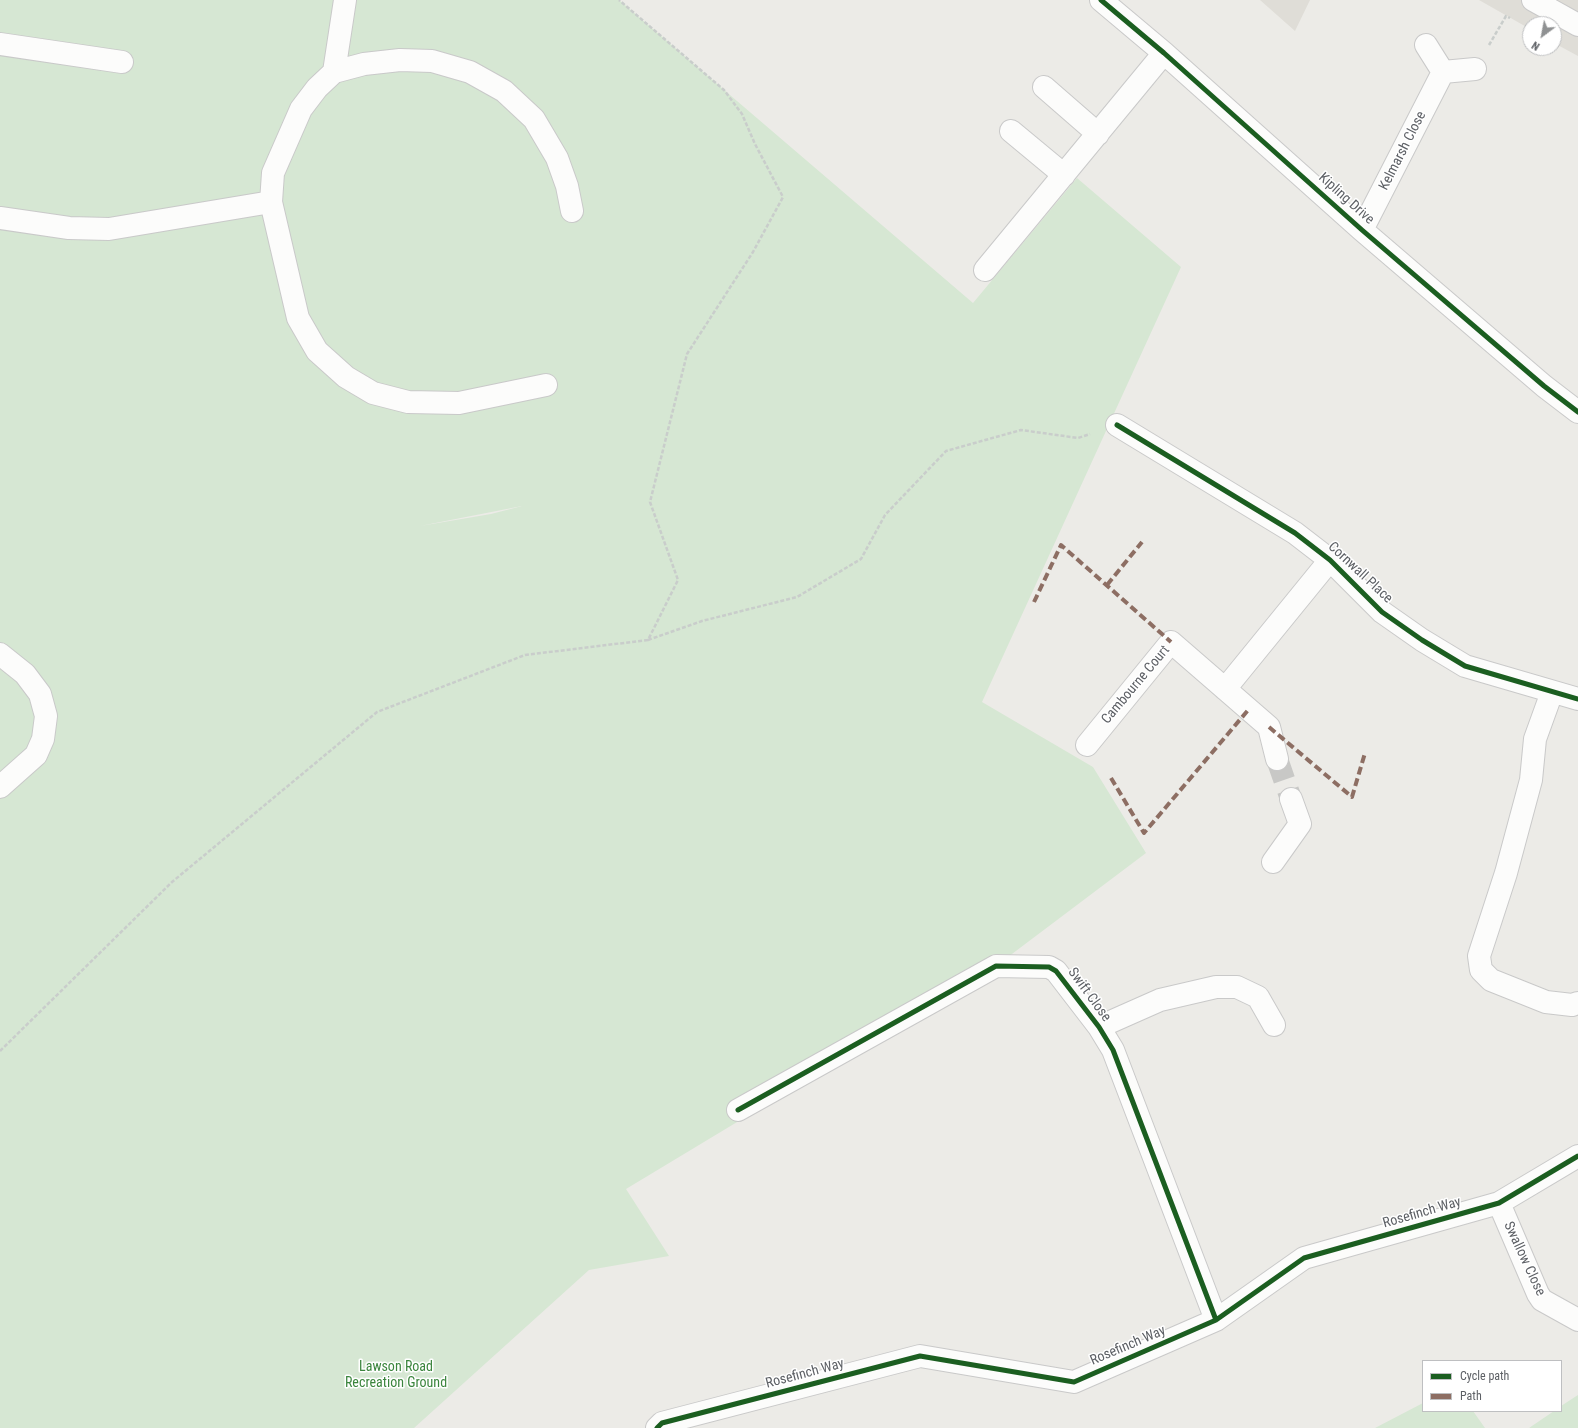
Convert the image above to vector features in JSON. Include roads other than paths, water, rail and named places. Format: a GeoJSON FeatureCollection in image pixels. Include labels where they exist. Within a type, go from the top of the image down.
{"type":"FeatureCollection","features":[{"type":"Feature","properties":{"kind":"street"},"geometry":{"type":"LineString","coordinates":[[334,72],[345,0]]}},
{"type":"Feature","properties":{"kind":"street","name":"Kipling Drive"},"geometry":{"type":"LineString","coordinates":[[1101,0],[1164,53],[1362,230],[1544,386],[1578,412]]}},
{"type":"Feature","properties":{"kind":"street"},"geometry":{"type":"LineString","coordinates":[[1533,0],[1578,25]]}},
{"type":"Feature","properties":{"kind":"street"},"geometry":{"type":"LineString","coordinates":[[0,44],[122,62]]}},
{"type":"Feature","properties":{"kind":"street"},"geometry":{"type":"LineString","coordinates":[[1426,45],[1443,72],[1475,69]]}},
{"type":"Feature","properties":{"kind":"street"},"geometry":{"type":"LineString","coordinates":[[985,270],[1164,53]]}},
{"type":"Feature","properties":{"kind":"street"},"geometry":{"type":"LineString","coordinates":[[546,385],[459,403],[408,402],[373,393],[346,377],[317,351],[298,318],[271,202],[274,173],[301,109],[317,88],[334,72],[371,63],[400,60],[432,61],[470,72],[504,90],[534,119],[557,158],[567,186],[572,211]]}},
{"type":"Feature","properties":{"kind":"street","name":"Kelmarsh Close"},"geometry":{"type":"LineString","coordinates":[[1362,230],[1443,72]]}},
{"type":"Feature","properties":{"kind":"street"},"geometry":{"type":"LineString","coordinates":[[1044,87],[1098,134]]}},
{"type":"Feature","properties":{"kind":"street"},"geometry":{"type":"LineString","coordinates":[[1011,131],[1064,175]]}},
{"type":"Feature","properties":{"kind":"street"},"geometry":{"type":"LineString","coordinates":[[0,218],[69,228],[109,229],[271,202]]}},
{"type":"Feature","properties":{"kind":"street","name":"Cornwall Place"},"geometry":{"type":"LineString","coordinates":[[1117,425],[1295,533],[1330,560],[1382,612],[1422,640],[1465,666],[1578,699]]}},
{"type":"Feature","properties":{"kind":"street"},"geometry":{"type":"LineString","coordinates":[[1225,688],[1330,560]]}},
{"type":"Feature","properties":{"kind":"street","name":"Cambourne Court"},"geometry":{"type":"LineString","coordinates":[[1087,745],[1172,642],[1269,727],[1277,758]]}},
{"type":"Feature","properties":{"kind":"street"},"geometry":{"type":"LineString","coordinates":[[0,654],[25,674],[40,694],[46,716],[43,738],[36,755],[0,787]]}},
{"type":"Feature","properties":{"kind":"street"},"geometry":{"type":"LineString","coordinates":[[1552,692],[1535,739],[1531,780],[1506,873],[1478,956],[1481,970],[1491,980],[1546,1002],[1572,1005],[1578,1003]]}},
{"type":"Feature","properties":{"kind":"street"},"geometry":{"type":"LineString","coordinates":[[1273,862],[1300,824],[1291,800]]}},
{"type":"Feature","properties":{"kind":"street","name":"Swift Close"},"geometry":{"type":"LineString","coordinates":[[738,1110],[996,966],[1049,967],[1056,971],[1099,1027],[1113,1050],[1216,1320]]}},
{"type":"Feature","properties":{"kind":"street","name":"Swift Close"},"geometry":{"type":"LineString","coordinates":[[1099,1027],[1160,1000],[1216,988],[1237,987],[1258,997],[1274,1025]]}},
{"type":"Feature","properties":{"kind":"street","name":"Rosefinch Way"},"geometry":{"type":"LineString","coordinates":[[657,1428],[662,1423],[920,1356],[1074,1382],[1216,1320],[1304,1258],[1499,1203],[1578,1156]]}},
{"type":"Feature","properties":{"kind":"street","name":"Swallow Close"},"geometry":{"type":"LineString","coordinates":[[1499,1203],[1538,1294],[1542,1300],[1578,1320]]}},
{"type":"Feature","properties":{"kind":"tunnel"},"geometry":{"type":"LineString","coordinates":[[1277,759],[1291,799]]}},
{"type":"Feature","properties":{"kind":"park label","name":"Lawson Road Recreation Ground"},"geometry":{"type":"Point","coordinates":[396,1376]}}]}
